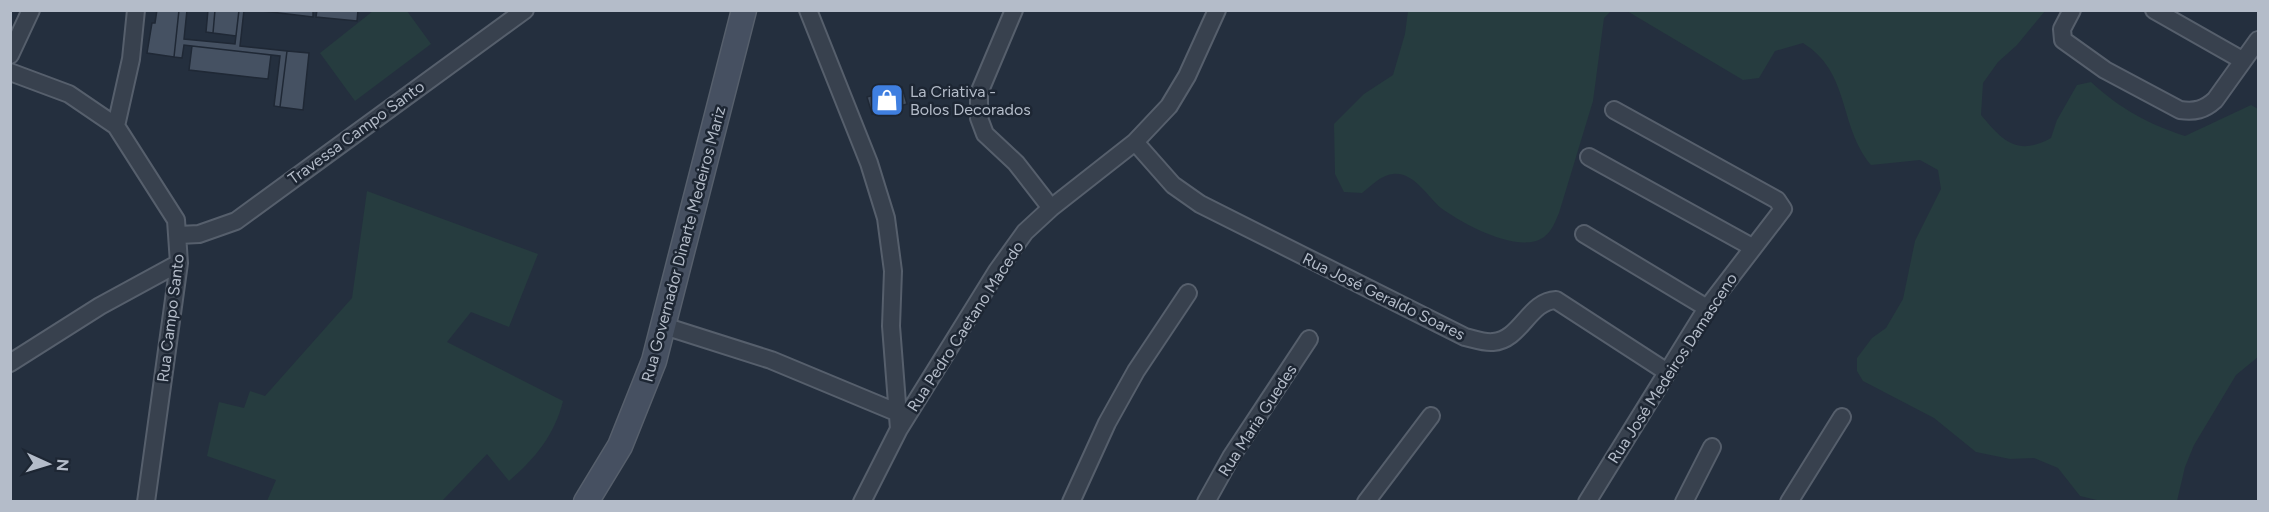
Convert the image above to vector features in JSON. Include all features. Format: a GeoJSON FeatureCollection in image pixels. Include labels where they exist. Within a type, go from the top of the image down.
{"type":"FeatureCollection","features":[{"type":"Feature","properties":{"kind":"main road","name":"Rua Governador Dinarte Medeiros Mariz"},"geometry":{"type":"LineString","coordinates":[[585,501],[624,436],[641,397],[664,326],[744,10]]}},
{"type":"Feature","properties":{"kind":"street"},"geometry":{"type":"LineString","coordinates":[[10,55],[30,10]]}},
{"type":"Feature","properties":{"kind":"street"},"geometry":{"type":"LineString","coordinates":[[116,126],[131,59],[136,10]]}},
{"type":"Feature","properties":{"kind":"street","name":"Travessa Campo Santo"},"geometry":{"type":"LineString","coordinates":[[179,235],[199,234],[236,221],[525,10]]}},
{"type":"Feature","properties":{"kind":"street"},"geometry":{"type":"LineString","coordinates":[[808,10],[869,163],[886,218],[893,272],[891,326],[899,429]]}},
{"type":"Feature","properties":{"kind":"street"},"geometry":{"type":"LineString","coordinates":[[1014,10],[979,93],[979,118],[985,134],[1016,163],[1051,208]]}},
{"type":"Feature","properties":{"kind":"street","name":"Rua Pedro Caetano Macedo"},"geometry":{"type":"LineString","coordinates":[[862,501],[899,429],[997,271],[1025,232],[1051,208],[1135,142],[1169,106],[1187,76],[1217,10]]}},
{"type":"Feature","properties":{"kind":"street"},"geometry":{"type":"LineString","coordinates":[[2072,10],[2062,29],[2063,40],[2105,70],[2180,110],[2194,112],[2206,108],[2215,100],[2242,60],[2259,40]]}},
{"type":"Feature","properties":{"kind":"street"},"geometry":{"type":"LineString","coordinates":[[2154,10],[2242,60]]}},
{"type":"Feature","properties":{"kind":"street","name":"Rua Campo Santo"},"geometry":{"type":"LineString","coordinates":[[10,72],[69,94],[116,126],[168,206],[179,235],[179,263],[146,501]]}},
{"type":"Feature","properties":{"kind":"street","name":"Rua José Medeiros Damasceno"},"geometry":{"type":"LineString","coordinates":[[1587,501],[1707,308],[1783,209],[1777,200],[1614,110]]}},
{"type":"Feature","properties":{"kind":"street","name":"Rua José Geraldo Soares"},"geometry":{"type":"LineString","coordinates":[[1135,142],[1173,185],[1200,204],[1465,337],[1492,343],[1504,340],[1542,304],[1556,300],[1667,372]]}},
{"type":"Feature","properties":{"kind":"street"},"geometry":{"type":"LineString","coordinates":[[1589,157],[1752,248]]}},
{"type":"Feature","properties":{"kind":"street"},"geometry":{"type":"LineString","coordinates":[[1584,234],[1707,308]]}},
{"type":"Feature","properties":{"kind":"street"},"geometry":{"type":"LineString","coordinates":[[10,363],[100,306],[179,263]]}},
{"type":"Feature","properties":{"kind":"street"},"geometry":{"type":"LineString","coordinates":[[1071,501],[1107,423],[1136,370],[1188,293]]}},
{"type":"Feature","properties":{"kind":"street"},"geometry":{"type":"LineString","coordinates":[[664,326],[771,360],[896,412]]}},
{"type":"Feature","properties":{"kind":"street","name":"Rua Maria Guedes"},"geometry":{"type":"LineString","coordinates":[[1206,501],[1231,457],[1309,339]]}},
{"type":"Feature","properties":{"kind":"street"},"geometry":{"type":"LineString","coordinates":[[1366,501],[1431,416]]}},
{"type":"Feature","properties":{"kind":"street"},"geometry":{"type":"LineString","coordinates":[[1789,501],[1842,417]]}},
{"type":"Feature","properties":{"kind":"street"},"geometry":{"type":"LineString","coordinates":[[1684,501],[1712,447]]}},
{"type":"Feature","properties":{"kind":"green space"},"geometry":{"type":"Polygon","coordinates":[[[373,11],[407,11],[431,44],[355,101],[320,53],[373,11]]]}},
{"type":"Feature","properties":{"kind":"green space"},"geometry":{"type":"Polygon","coordinates":[[[1408,11],[1611,11],[1604,18],[1593,101],[1559,213],[1544,237],[1533,242],[1520,242],[1506,240],[1477,229],[1441,208],[1414,181],[1400,174],[1384,176],[1362,193],[1344,192],[1335,174],[1334,124],[1364,94],[1393,75],[1405,34],[1408,11]]]}},
{"type":"Feature","properties":{"kind":"green space"},"geometry":{"type":"Polygon","coordinates":[[[1627,11],[2045,11],[2017,45],[1998,62],[1983,83],[1981,115],[2003,138],[2019,146],[2029,146],[2051,138],[2057,120],[2077,85],[2091,82],[2112,100],[2135,114],[2185,136],[2251,105],[2258,109],[2258,357],[2236,375],[2194,445],[2185,467],[2177,501],[2101,501],[2080,496],[2058,468],[2034,458],[2010,459],[1976,452],[1934,418],[1863,381],[1857,371],[1857,358],[1872,338],[1886,328],[1903,299],[1915,241],[1941,189],[1938,170],[1920,160],[1871,165],[1853,133],[1837,84],[1829,69],[1818,55],[1803,43],[1775,51],[1759,78],[1743,80],[1627,11]]]}},
{"type":"Feature","properties":{"kind":"green space"},"geometry":{"type":"Polygon","coordinates":[[[367,191],[538,254],[509,327],[471,312],[447,342],[563,401],[555,424],[543,445],[509,481],[487,454],[442,501],[267,501],[276,480],[207,456],[219,402],[244,408],[250,391],[265,396],[352,298],[367,191]]]}},
{"type":"Feature","properties":{"kind":"building"},"geometry":{"type":"Polygon","coordinates":[[[157,10],[179,10],[174,57],[147,53],[152,23],[155,23],[157,10]]]}},
{"type":"Feature","properties":{"kind":"building"},"geometry":{"type":"Polygon","coordinates":[[[179,10],[187,10],[184,39],[235,44],[239,10],[244,10],[240,46],[287,51],[280,107],[274,106],[280,56],[184,45],[182,58],[174,57],[179,10]]]}},
{"type":"Feature","properties":{"kind":"building"},"geometry":{"type":"Polygon","coordinates":[[[208,10],[215,10],[213,33],[206,32],[208,10]]]}},
{"type":"Feature","properties":{"kind":"building"},"geometry":{"type":"Polygon","coordinates":[[[215,10],[239,10],[236,36],[213,33],[215,10]]]}},
{"type":"Feature","properties":{"kind":"building"},"geometry":{"type":"Polygon","coordinates":[[[254,10],[313,10],[313,17],[254,10]]]}},
{"type":"Feature","properties":{"kind":"building"},"geometry":{"type":"Polygon","coordinates":[[[317,10],[358,10],[357,21],[316,17],[317,10]]]}},
{"type":"Feature","properties":{"kind":"building"},"geometry":{"type":"Polygon","coordinates":[[[192,46],[271,55],[268,79],[189,70],[192,46]]]}},
{"type":"Feature","properties":{"kind":"building"},"geometry":{"type":"Polygon","coordinates":[[[287,51],[309,53],[303,110],[280,107],[287,51]]]}},
{"type":"Feature","properties":{"kind":"building","name":"La Criativa - Bolos Decorados"},"geometry":{"type":"Polygon","coordinates":[[[902,87],[907,104],[872,114],[867,97],[902,87]]]}},
{"type":"Feature","properties":{"kind":"place","name":"La Criativa - Bolos Decorados"},"geometry":{"type":"Point","coordinates":[887,100]}}]}
